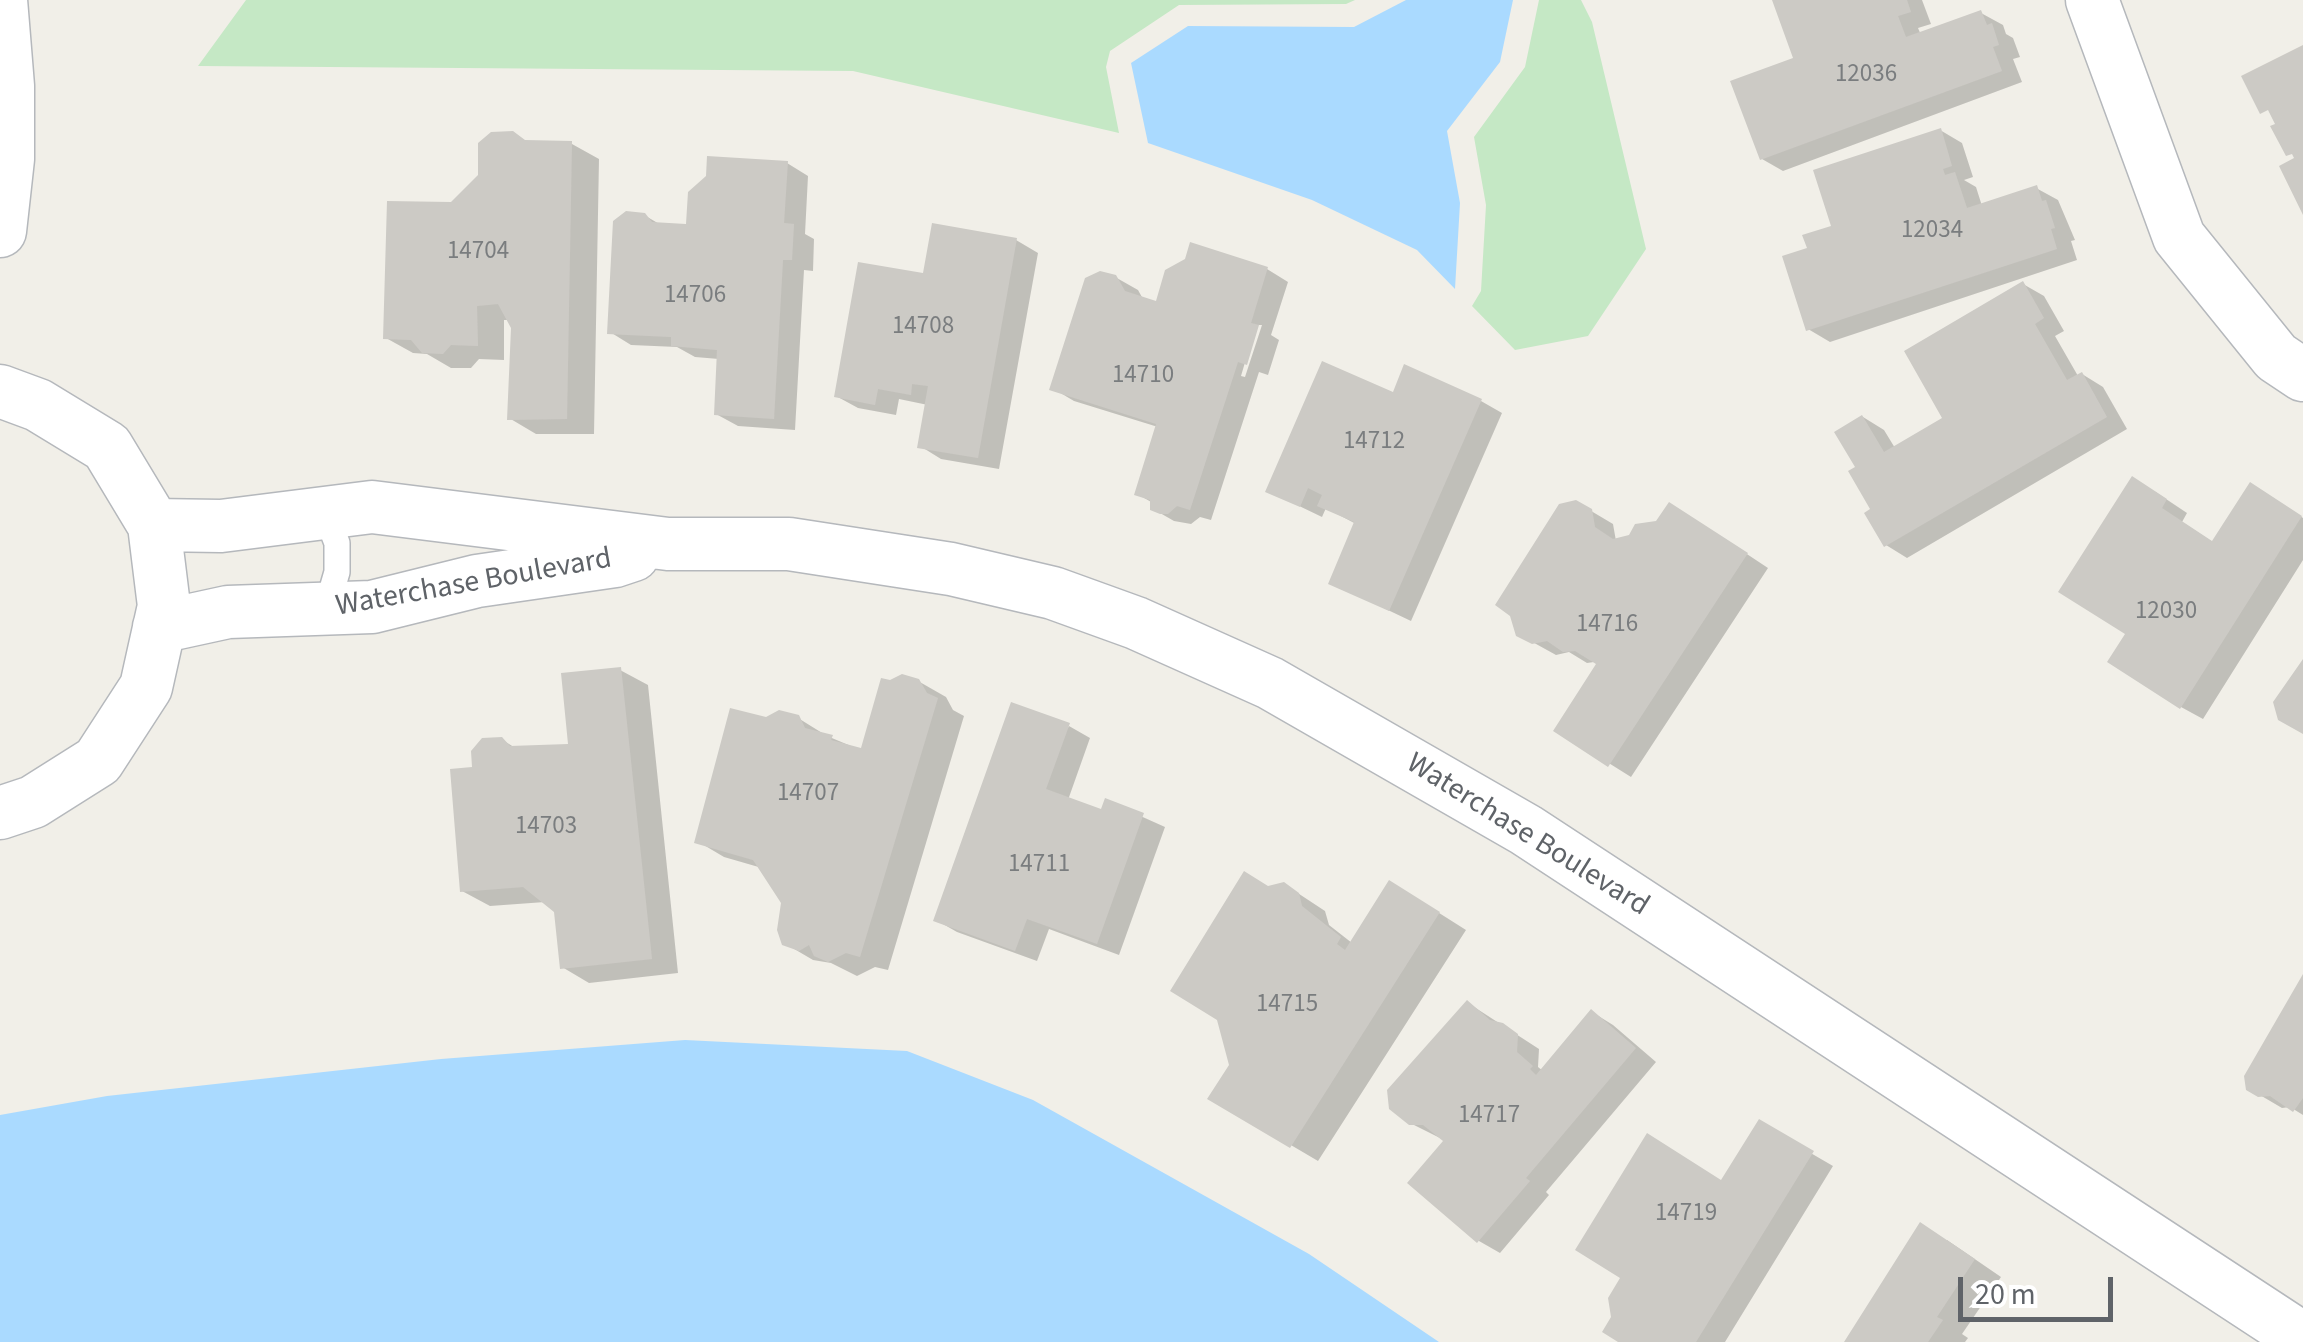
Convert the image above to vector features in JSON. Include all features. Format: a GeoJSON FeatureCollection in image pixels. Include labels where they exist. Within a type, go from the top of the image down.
{"type":"FeatureCollection","features":[{"type":"Feature","properties":{"kind":"street"},"geometry":{"type":"LineString","coordinates":[[0,231],[8,159],[8,86],[1,0]]}},
{"type":"Feature","properties":{"kind":"street"},"geometry":{"type":"LineString","coordinates":[[2092,0],[2179,237],[2276,357],[2303,374]]}},
{"type":"Feature","properties":{"kind":"street"},"geometry":{"type":"LineString","coordinates":[[0,392],[38,405],[107,447],[154,526],[164,606],[146,687],[98,761],[33,802],[0,813]]}},
{"type":"Feature","properties":{"kind":"street","name":"Waterchase Boulevard"},"geometry":{"type":"LineString","coordinates":[[154,526],[221,526],[325,512],[390,509],[668,544],[789,544],[952,569],[1053,593],[1136,623],[1270,683],[1526,830],[2303,1338]]}},
{"type":"Feature","properties":{"kind":"street","name":"Waterchase Boulevard"},"geometry":{"type":"LineString","coordinates":[[159,627],[228,612],[372,606],[476,581],[614,561],[668,544]]}},
{"type":"Feature","properties":{"kind":"lane"},"geometry":{"type":"LineString","coordinates":[[325,512],[336,544],[337,572],[326,610]]}},
{"type":"Feature","properties":{"kind":"green space"},"geometry":{"type":"Polygon","coordinates":[[[246,0],[1355,0],[1346,4],[1179,5],[1110,51],[1106,67],[1119,133],[853,71],[198,66],[246,0]]]}},
{"type":"Feature","properties":{"kind":"green space"},"geometry":{"type":"Polygon","coordinates":[[[1539,0],[1581,0],[1592,22],[1646,249],[1588,336],[1515,350],[1472,306],[1481,291],[1486,205],[1474,137],[1525,67],[1539,0]]]}},
{"type":"Feature","properties":{"kind":"water"},"geometry":{"type":"Polygon","coordinates":[[[1406,0],[1513,0],[1500,62],[1447,131],[1460,203],[1455,289],[1417,250],[1312,200],[1148,143],[1131,63],[1188,26],[1354,27],[1406,0]]]}},
{"type":"Feature","properties":{"kind":"water"},"geometry":{"type":"Polygon","coordinates":[[[685,1040],[907,1051],[1033,1100],[1309,1254],[1439,1342],[0,1342],[0,1115],[107,1096],[441,1059],[685,1040]]]}},
{"type":"Feature","properties":{"kind":"building"},"geometry":{"type":"Polygon","coordinates":[[[1772,0],[1907,0],[1911,12],[1898,16],[1906,37],[1981,10],[1987,25],[1992,23],[1999,45],[1993,47],[2002,71],[1760,160],[1730,81],[1793,58],[1772,0]]]}},
{"type":"Feature","properties":{"kind":"building"},"geometry":{"type":"Polygon","coordinates":[[[2303,45],[2303,215],[2279,166],[2294,158],[2292,154],[2286,156],[2270,126],[2275,124],[2268,110],[2260,114],[2241,76],[2303,45]]]}},
{"type":"Feature","properties":{"kind":"building"},"geometry":{"type":"Polygon","coordinates":[[[1941,128],[1952,166],[1943,169],[1945,175],[1955,172],[1967,208],[2037,185],[2055,228],[2051,229],[2057,249],[1806,331],[1782,256],[1807,248],[1802,235],[1831,226],[1813,170],[1941,128]]]}},
{"type":"Feature","properties":{"kind":"building"},"geometry":{"type":"Polygon","coordinates":[[[513,131],[525,140],[572,141],[567,419],[507,420],[511,328],[498,304],[477,306],[478,346],[451,345],[443,354],[422,353],[411,340],[383,339],[387,201],[451,202],[478,175],[478,143],[491,132],[513,131]]]}},
{"type":"Feature","properties":{"kind":"building"},"geometry":{"type":"Polygon","coordinates":[[[707,156],[788,161],[784,223],[794,224],[792,260],[783,260],[774,419],[714,415],[717,350],[671,346],[671,337],[607,334],[613,221],[626,211],[645,213],[652,222],[686,224],[688,192],[706,176],[707,156]]]}},
{"type":"Feature","properties":{"kind":"building"},"geometry":{"type":"Polygon","coordinates":[[[932,223],[1017,238],[978,458],[917,448],[928,386],[912,384],[911,395],[878,389],[875,405],[834,397],[858,262],[923,273],[932,223]]]}},
{"type":"Feature","properties":{"kind":"building"},"geometry":{"type":"Polygon","coordinates":[[[1190,242],[1268,267],[1251,323],[1259,325],[1247,365],[1238,362],[1190,510],[1177,506],[1168,514],[1160,514],[1150,510],[1150,500],[1134,495],[1156,424],[1049,390],[1085,278],[1100,271],[1116,275],[1125,291],[1156,301],[1165,270],[1185,259],[1190,242]]]}},
{"type":"Feature","properties":{"kind":"building"},"geometry":{"type":"Polygon","coordinates":[[[2023,281],[2044,318],[2035,324],[2067,380],[2082,372],[2107,417],[1884,547],[1864,513],[1870,509],[1848,471],[1855,467],[1834,432],[1862,415],[1884,452],[1942,418],[1904,351],[2023,281]]]}},
{"type":"Feature","properties":{"kind":"building"},"geometry":{"type":"Polygon","coordinates":[[[1322,361],[1393,392],[1404,364],[1482,399],[1389,611],[1328,584],[1354,522],[1317,506],[1322,495],[1308,488],[1300,507],[1265,492],[1322,361]]]}},
{"type":"Feature","properties":{"kind":"building"},"geometry":{"type":"Polygon","coordinates":[[[2132,476],[2167,499],[2162,508],[2212,541],[2250,482],[2302,516],[2180,709],[2107,662],[2125,634],[2058,592],[2132,476]]]}},
{"type":"Feature","properties":{"kind":"building"},"geometry":{"type":"Polygon","coordinates":[[[1576,500],[1592,509],[1595,527],[1613,539],[1629,535],[1635,524],[1656,521],[1669,502],[1748,553],[1608,767],[1553,731],[1596,664],[1575,651],[1563,652],[1547,641],[1532,644],[1516,636],[1510,616],[1495,605],[1559,504],[1576,500]]]}},
{"type":"Feature","properties":{"kind":"building"},"geometry":{"type":"Polygon","coordinates":[[[2303,659],[2303,734],[2278,720],[2273,702],[2303,659]]]}},
{"type":"Feature","properties":{"kind":"building"},"geometry":{"type":"Polygon","coordinates":[[[621,667],[652,959],[560,969],[554,912],[523,887],[460,892],[450,769],[472,767],[471,751],[482,738],[502,737],[510,746],[568,744],[561,673],[621,667]]]}},
{"type":"Feature","properties":{"kind":"building"},"geometry":{"type":"Polygon","coordinates":[[[902,674],[919,679],[927,693],[938,698],[860,957],[846,953],[828,962],[814,956],[809,945],[799,951],[782,945],[777,930],[781,903],[753,860],[694,843],[730,708],[766,717],[779,710],[799,715],[805,728],[861,748],[881,678],[890,680],[902,674]]]}},
{"type":"Feature","properties":{"kind":"building"},"geometry":{"type":"Polygon","coordinates":[[[1011,702],[1070,723],[1046,789],[1101,809],[1105,798],[1144,813],[1097,944],[1027,919],[1015,951],[933,921],[1011,702]]]}},
{"type":"Feature","properties":{"kind":"building"},"geometry":{"type":"Polygon","coordinates":[[[1244,871],[1268,886],[1284,882],[1299,893],[1302,906],[1341,937],[1337,944],[1345,950],[1389,880],[1440,912],[1290,1148],[1207,1099],[1229,1065],[1217,1020],[1170,991],[1244,871]]]}},
{"type":"Feature","properties":{"kind":"building"},"geometry":{"type":"Polygon","coordinates":[[[2303,974],[2303,1098],[2293,1112],[2270,1096],[2258,1097],[2246,1090],[2244,1076],[2303,974]]]}},
{"type":"Feature","properties":{"kind":"building"},"geometry":{"type":"Polygon","coordinates":[[[1467,1000],[1490,1020],[1503,1023],[1518,1034],[1517,1052],[1533,1066],[1530,1069],[1536,1075],[1591,1009],[1636,1048],[1526,1178],[1530,1181],[1477,1243],[1407,1183],[1443,1141],[1423,1125],[1409,1125],[1389,1109],[1387,1090],[1467,1000]]]}},
{"type":"Feature","properties":{"kind":"building"},"geometry":{"type":"Polygon","coordinates":[[[1759,1119],[1814,1151],[1696,1342],[1618,1342],[1602,1332],[1611,1317],[1608,1298],[1620,1278],[1575,1250],[1647,1133],[1721,1180],[1759,1119]]]}},
{"type":"Feature","properties":{"kind":"building"},"geometry":{"type":"Polygon","coordinates":[[[1920,1222],[1975,1259],[1937,1317],[1943,1320],[1928,1342],[1844,1342],[1920,1222]]]}}]}
